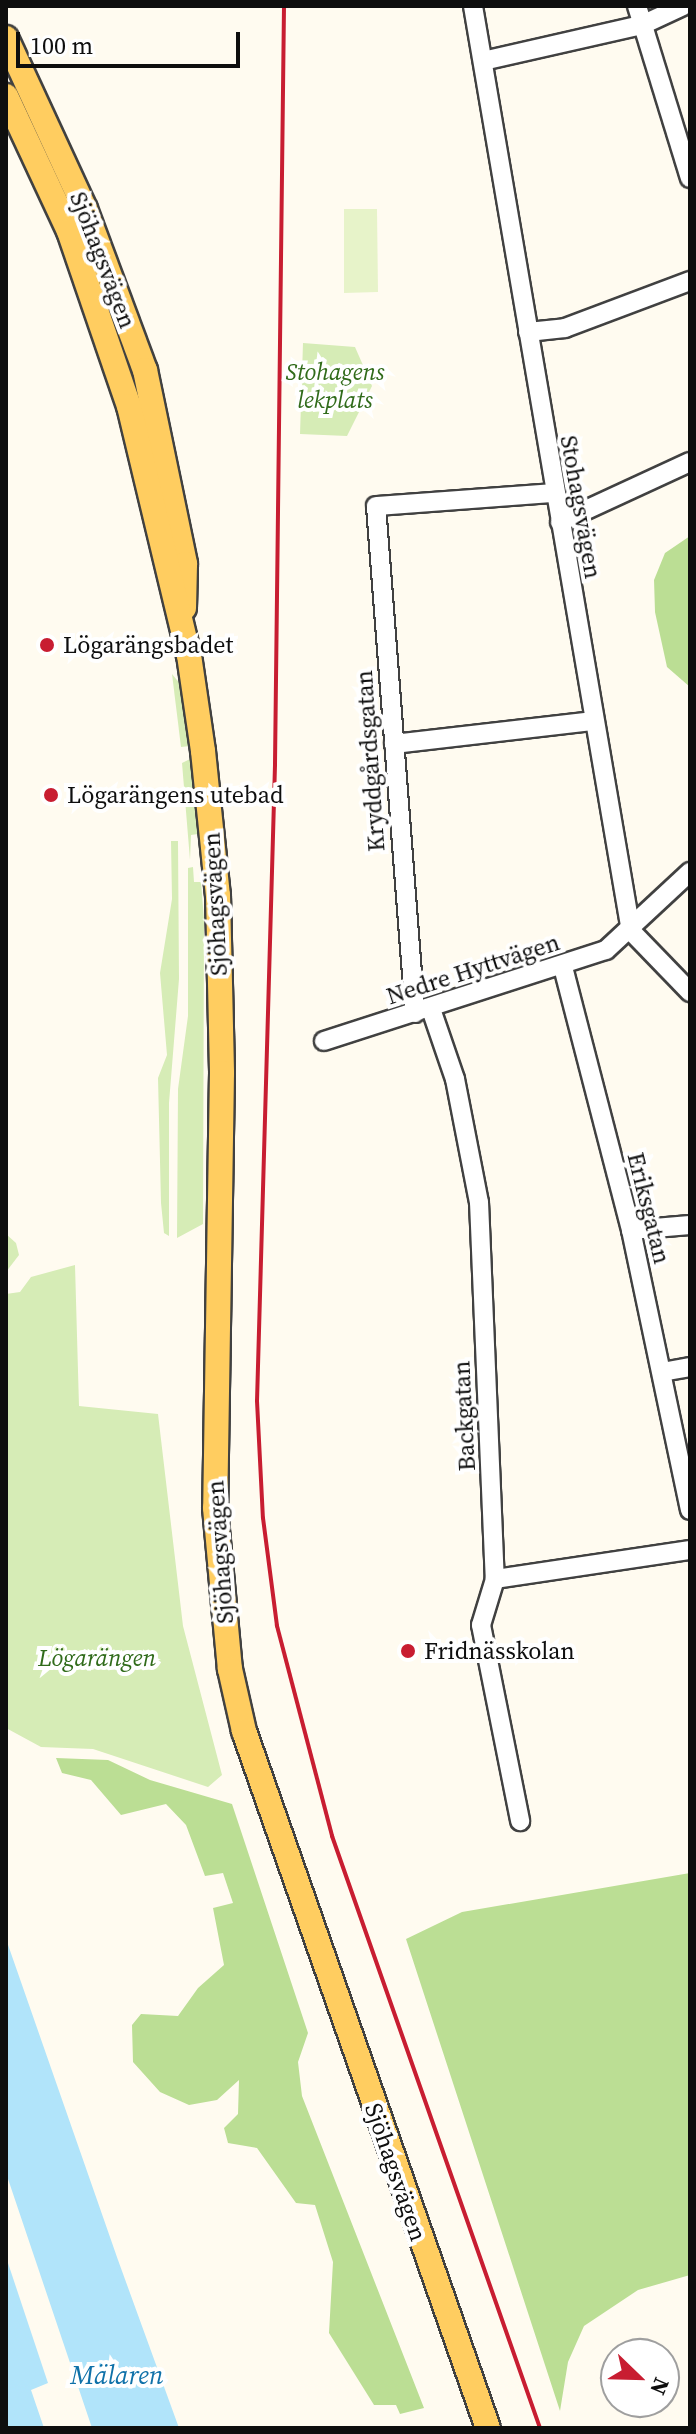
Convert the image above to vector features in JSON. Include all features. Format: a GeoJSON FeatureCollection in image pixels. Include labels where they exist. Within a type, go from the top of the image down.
{"type":"FeatureCollection","features":[{"type":"Feature","properties":{"kind":"main road","name":"Sjöhagsvägen"},"geometry":{"type":"LineString","coordinates":[[6,38],[85,209],[127,318],[169,471],[185,564],[184,635]]}},
{"type":"Feature","properties":{"kind":"main road","name":"Sjöhagsvägen"},"geometry":{"type":"LineString","coordinates":[[6,96],[84,271],[129,406],[184,635],[218,895],[222,1073],[215,1508],[230,1669],[244,1731],[488,2428]]}},
{"type":"Feature","properties":{"kind":"main road"},"geometry":{"type":"LineString","coordinates":[[43,116],[52,168],[85,249],[84,271],[99,282],[127,318]]}},
{"type":"Feature","properties":{"kind":"street","name":"Stohagsvägen"},"geometry":{"type":"LineString","coordinates":[[473,6],[553,493],[631,931]]}},
{"type":"Feature","properties":{"kind":"street"},"geometry":{"type":"LineString","coordinates":[[637,6],[690,178]]}},
{"type":"Feature","properties":{"kind":"street"},"geometry":{"type":"LineString","coordinates":[[483,61],[642,25],[683,6]]}},
{"type":"Feature","properties":{"kind":"street"},"geometry":{"type":"LineString","coordinates":[[528,332],[565,328],[690,281]]}},
{"type":"Feature","properties":{"kind":"street"},"geometry":{"type":"LineString","coordinates":[[560,522],[690,462]]}},
{"type":"Feature","properties":{"kind":"street","name":"Kryddgårdsgatan"},"geometry":{"type":"LineString","coordinates":[[423,1011],[394,744],[376,506],[553,493]]}},
{"type":"Feature","properties":{"kind":"street"},"geometry":{"type":"LineString","coordinates":[[394,744],[594,721]]}},
{"type":"Feature","properties":{"kind":"street","name":"Nedre Hyttvägen"},"geometry":{"type":"LineString","coordinates":[[324,1041],[563,967],[606,950],[631,931],[690,872]]}},
{"type":"Feature","properties":{"kind":"street"},"geometry":{"type":"LineString","coordinates":[[631,931],[690,992]]}},
{"type":"Feature","properties":{"kind":"street","name":"Eriksgatan"},"geometry":{"type":"LineString","coordinates":[[563,967],[631,1230],[690,1510]]}},
{"type":"Feature","properties":{"kind":"street","name":"Backgatan"},"geometry":{"type":"LineString","coordinates":[[423,1011],[455,1079],[479,1202],[495,1579],[481,1625],[483,1649],[520,1821]]}},
{"type":"Feature","properties":{"kind":"street"},"geometry":{"type":"LineString","coordinates":[[631,1230],[690,1225]]}},
{"type":"Feature","properties":{"kind":"street"},"geometry":{"type":"LineString","coordinates":[[662,1372],[690,1367]]}},
{"type":"Feature","properties":{"kind":"street"},"geometry":{"type":"LineString","coordinates":[[495,1579],[690,1550]]}},
{"type":"Feature","properties":{"kind":"green space"},"geometry":{"type":"Polygon","coordinates":[[[344,209],[377,209],[378,292],[344,293],[344,209]]]}},
{"type":"Feature","properties":{"kind":"green space","name":"Stohagens lekplats"},"geometry":{"type":"Polygon","coordinates":[[[303,343],[355,347],[372,386],[347,436],[300,434],[303,343]]]}},
{"type":"Feature","properties":{"kind":"green space"},"geometry":{"type":"Polygon","coordinates":[[[690,536],[690,687],[667,667],[655,612],[654,580],[665,553],[690,536]]]}},
{"type":"Feature","properties":{"kind":"green space"},"geometry":{"type":"Polygon","coordinates":[[[172,674],[181,685],[190,746],[181,747],[172,674]]]}},
{"type":"Feature","properties":{"kind":"green space"},"geometry":{"type":"Polygon","coordinates":[[[192,758],[198,834],[191,835],[190,860],[182,763],[192,758]]]}},
{"type":"Feature","properties":{"kind":"green space"},"geometry":{"type":"Polygon","coordinates":[[[171,841],[178,841],[179,979],[169,1103],[169,1236],[164,1233],[161,1203],[158,1078],[167,1055],[160,973],[172,899],[171,841]]]}},
{"type":"Feature","properties":{"kind":"green space"},"geometry":{"type":"Polygon","coordinates":[[[193,867],[194,882],[201,882],[204,920],[203,1224],[177,1238],[178,1089],[188,1016],[188,868],[193,867]]]}},
{"type":"Feature","properties":{"kind":"green space"},"geometry":{"type":"Polygon","coordinates":[[[6,1234],[16,1243],[19,1255],[6,1272],[6,1234]]]}},
{"type":"Feature","properties":{"kind":"green space","name":"Lögarängen"},"geometry":{"type":"Polygon","coordinates":[[[75,1265],[79,1406],[158,1414],[183,1626],[222,1775],[208,1787],[93,1749],[41,1747],[6,1728],[6,1294],[20,1292],[31,1277],[75,1265]]]}},
{"type":"Feature","properties":{"kind":"green space"},"geometry":{"type":"Polygon","coordinates":[[[56,1758],[108,1760],[150,1780],[232,1804],[308,2033],[298,2062],[302,2096],[424,2408],[400,2414],[396,2405],[374,2405],[329,2333],[333,2262],[315,2205],[296,2203],[257,2148],[228,2143],[224,2128],[238,2114],[239,2080],[217,2100],[189,2105],[160,2092],[133,2062],[132,2025],[141,2014],[178,2016],[198,1988],[224,1965],[213,1908],[233,1903],[223,1873],[205,1876],[186,1825],[166,1804],[121,1815],[91,1780],[62,1773],[56,1758]]]}},
{"type":"Feature","properties":{"kind":"green space"},"geometry":{"type":"Polygon","coordinates":[[[690,1873],[690,2275],[638,2290],[584,2326],[568,2362],[560,2411],[406,1939],[462,1912],[690,1873]]]}},
{"type":"Feature","properties":{"kind":"water","name":"Mälaren"},"geometry":{"type":"Polygon","coordinates":[[[6,1939],[179,2428],[92,2428],[6,2173],[6,1939]]]}},
{"type":"Feature","properties":{"kind":"water","name":"Mälaren"},"geometry":{"type":"Polygon","coordinates":[[[6,2257],[48,2383],[31,2390],[44,2428],[6,2428],[6,2257]]]}},
{"type":"Feature","properties":{"kind":"railway"},"geometry":{"type":"LineString","coordinates":[[284,6],[275,765],[257,1401],[263,1518],[277,1626],[332,1836],[540,2428]]}},
{"type":"Feature","properties":{"kind":"place","name":"Lögarängsbadet"},"geometry":{"type":"Point","coordinates":[47,645]}},
{"type":"Feature","properties":{"kind":"place","name":"Lögarängens utebad"},"geometry":{"type":"Point","coordinates":[51,795]}},
{"type":"Feature","properties":{"kind":"place","name":"Fridnässkolan"},"geometry":{"type":"Point","coordinates":[408,1651]}}]}
